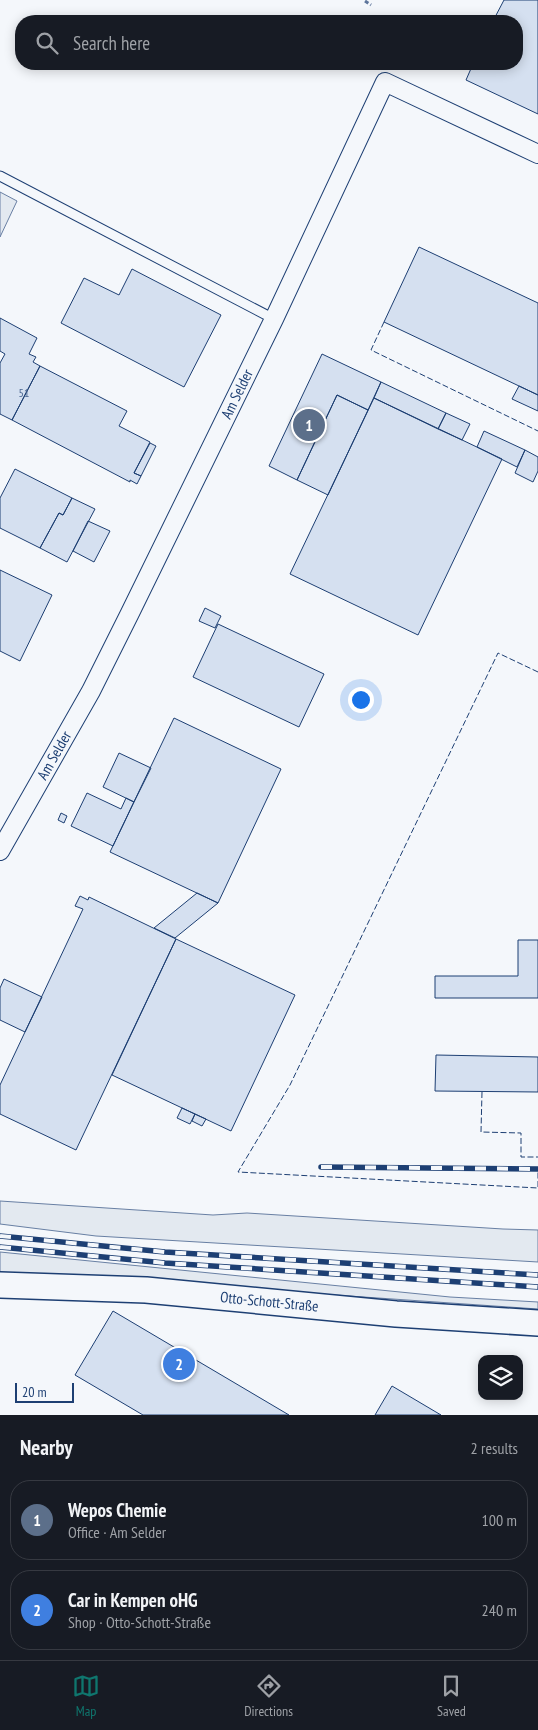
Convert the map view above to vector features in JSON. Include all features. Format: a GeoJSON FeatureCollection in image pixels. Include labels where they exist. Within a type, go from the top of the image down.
{"type":"FeatureCollection","features":[{"type":"Feature","properties":{"kind":"street","name":"Am Selder"},"geometry":{"type":"LineString","coordinates":[[0,851],[91,691],[274,319],[385,82],[538,154]]}},
{"type":"Feature","properties":{"kind":"street","name":"Otto-Schott-Straße"},"geometry":{"type":"LineString","coordinates":[[0,1285],[146,1290],[396,1314],[538,1323]]}},
{"type":"Feature","properties":{"kind":"lane"},"geometry":{"type":"LineString","coordinates":[[0,176],[274,319]]}},
{"type":"Feature","properties":{"kind":"path"},"geometry":{"type":"LineString","coordinates":[[364,1],[371,5]]}},
{"type":"Feature","properties":{"kind":"shaded area"},"geometry":{"type":"Polygon","coordinates":[[[0,192],[17,201],[0,237],[0,192]]]}},
{"type":"Feature","properties":{"kind":"shaded area"},"geometry":{"type":"Polygon","coordinates":[[[0,1201],[213,1215],[247,1213],[538,1230],[538,1262],[96,1236],[0,1224],[0,1201]]]}},
{"type":"Feature","properties":{"kind":"shaded area"},"geometry":{"type":"Polygon","coordinates":[[[0,1252],[450,1297],[538,1302],[538,1309],[0,1272],[0,1252]]]}},
{"type":"Feature","properties":{"kind":"building"},"geometry":{"type":"Polygon","coordinates":[[[504,0],[538,0],[538,114],[466,80],[470,70],[523,70],[523,15],[496,15],[504,0]]]}},
{"type":"Feature","properties":{"kind":"building"},"geometry":{"type":"Polygon","coordinates":[[[419,247],[538,303],[538,395],[384,322],[419,247]]]}},
{"type":"Feature","properties":{"kind":"building"},"geometry":{"type":"Polygon","coordinates":[[[132,269],[221,315],[184,387],[61,323],[84,278],[119,295],[132,269]]]}},
{"type":"Feature","properties":{"kind":"building"},"geometry":{"type":"Polygon","coordinates":[[[0,318],[37,338],[29,354],[36,357],[33,362],[40,366],[12,420],[0,414],[0,363],[5,354],[0,351],[0,318]]]}},
{"type":"Feature","properties":{"kind":"building"},"geometry":{"type":"Polygon","coordinates":[[[322,354],[381,382],[368,410],[337,395],[297,480],[269,466],[322,354]]]}},
{"type":"Feature","properties":{"kind":"building"},"geometry":{"type":"Polygon","coordinates":[[[40,366],[127,411],[119,426],[150,442],[134,473],[141,476],[137,484],[12,420],[40,366]]]}},
{"type":"Feature","properties":{"kind":"building"},"geometry":{"type":"Polygon","coordinates":[[[381,382],[446,413],[438,429],[374,398],[381,382]]]}},
{"type":"Feature","properties":{"kind":"building"},"geometry":{"type":"Polygon","coordinates":[[[519,386],[538,395],[538,411],[512,399],[519,386]]]}},
{"type":"Feature","properties":{"kind":"building"},"geometry":{"type":"Polygon","coordinates":[[[337,395],[368,410],[328,495],[297,480],[337,395]]]}},
{"type":"Feature","properties":{"kind":"building"},"geometry":{"type":"Polygon","coordinates":[[[374,398],[502,459],[418,635],[290,574],[374,398]]]}},
{"type":"Feature","properties":{"kind":"building"},"geometry":{"type":"Polygon","coordinates":[[[446,413],[470,424],[462,440],[438,429],[446,413]]]}},
{"type":"Feature","properties":{"kind":"building"},"geometry":{"type":"Polygon","coordinates":[[[484,431],[525,450],[517,467],[477,447],[484,431]]]}},
{"type":"Feature","properties":{"kind":"building"},"geometry":{"type":"Polygon","coordinates":[[[150,443],[156,446],[141,476],[134,473],[150,443]]]}},
{"type":"Feature","properties":{"kind":"building"},"geometry":{"type":"Polygon","coordinates":[[[525,450],[538,457],[538,471],[533,482],[515,473],[525,450]]]}},
{"type":"Feature","properties":{"kind":"building"},"geometry":{"type":"Polygon","coordinates":[[[15,469],[72,498],[63,515],[59,513],[40,548],[0,528],[0,498],[15,469]]]}},
{"type":"Feature","properties":{"kind":"building"},"geometry":{"type":"Polygon","coordinates":[[[72,498],[95,509],[67,562],[40,548],[59,513],[63,515],[72,498]]]}},
{"type":"Feature","properties":{"kind":"building"},"geometry":{"type":"Polygon","coordinates":[[[88,521],[110,531],[94,562],[73,551],[88,521]]]}},
{"type":"Feature","properties":{"kind":"building"},"geometry":{"type":"Polygon","coordinates":[[[0,570],[52,595],[20,661],[0,651],[0,570]]]}},
{"type":"Feature","properties":{"kind":"building"},"geometry":{"type":"Polygon","coordinates":[[[205,608],[221,616],[215,628],[199,621],[205,608]]]}},
{"type":"Feature","properties":{"kind":"building"},"geometry":{"type":"Polygon","coordinates":[[[218,624],[324,674],[299,727],[193,677],[218,624]]]}},
{"type":"Feature","properties":{"kind":"building"},"geometry":{"type":"Polygon","coordinates":[[[174,718],[281,769],[218,903],[110,852],[174,718]]]}},
{"type":"Feature","properties":{"kind":"building"},"geometry":{"type":"Polygon","coordinates":[[[119,753],[151,768],[134,802],[103,787],[119,753]]]}},
{"type":"Feature","properties":{"kind":"building"},"geometry":{"type":"Polygon","coordinates":[[[87,793],[121,809],[126,798],[134,802],[113,846],[71,826],[87,793]]]}},
{"type":"Feature","properties":{"kind":"building"},"geometry":{"type":"Polygon","coordinates":[[[61,813],[67,816],[64,823],[58,820],[61,813]]]}},
{"type":"Feature","properties":{"kind":"building"},"geometry":{"type":"Polygon","coordinates":[[[197,893],[218,903],[175,938],[154,928],[197,893]]]}},
{"type":"Feature","properties":{"kind":"building"},"geometry":{"type":"Polygon","coordinates":[[[80,896],[88,900],[89,897],[176,939],[76,1150],[0,1114],[0,1085],[83,909],[75,906],[80,896]]]}},
{"type":"Feature","properties":{"kind":"building"},"geometry":{"type":"Polygon","coordinates":[[[176,939],[295,995],[231,1131],[112,1075],[176,939]]]}},
{"type":"Feature","properties":{"kind":"building"},"geometry":{"type":"Polygon","coordinates":[[[518,940],[538,940],[538,998],[435,998],[435,976],[518,976],[518,940]]]}},
{"type":"Feature","properties":{"kind":"building"},"geometry":{"type":"Polygon","coordinates":[[[4,979],[42,997],[25,1032],[0,1020],[0,988],[4,979]]]}},
{"type":"Feature","properties":{"kind":"building"},"geometry":{"type":"Polygon","coordinates":[[[436,1055],[538,1057],[538,1092],[435,1091],[436,1055]]]}},
{"type":"Feature","properties":{"kind":"building"},"geometry":{"type":"Polygon","coordinates":[[[182,1108],[195,1114],[190,1124],[177,1118],[182,1108]]]}},
{"type":"Feature","properties":{"kind":"building"},"geometry":{"type":"Polygon","coordinates":[[[195,1114],[206,1119],[202,1126],[192,1121],[195,1114]]]}},
{"type":"Feature","properties":{"kind":"building"},"geometry":{"type":"Polygon","coordinates":[[[113,1311],[289,1415],[143,1415],[75,1375],[113,1311]]]}},
{"type":"Feature","properties":{"kind":"building"},"geometry":{"type":"Polygon","coordinates":[[[392,1386],[441,1415],[375,1415],[392,1386]]]}},
{"type":"Feature","properties":{"kind":"railway"},"geometry":{"type":"LineString","coordinates":[[321,1167],[538,1169]]}},
{"type":"Feature","properties":{"kind":"railway"},"geometry":{"type":"LineString","coordinates":[[0,1236],[165,1252],[538,1275]]}},
{"type":"Feature","properties":{"kind":"railway"},"geometry":{"type":"LineString","coordinates":[[0,1247],[165,1263],[538,1287]]}},
{"type":"Feature","properties":{"kind":"fence"},"geometry":{"type":"LineString","coordinates":[[384,322],[371,350],[538,431]]}},
{"type":"Feature","properties":{"kind":"fence"},"geometry":{"type":"LineString","coordinates":[[538,672],[498,653],[290,1085],[238,1172],[538,1188],[538,1169]]}},
{"type":"Feature","properties":{"kind":"fence"},"geometry":{"type":"LineString","coordinates":[[482,1092],[481,1132],[521,1133],[521,1157],[538,1157]]}},
{"type":"Feature","properties":{"kind":"place","name":"Wepos Chemie"},"geometry":{"type":"Point","coordinates":[309,425]}},
{"type":"Feature","properties":{"kind":"place","name":"Car in Kempen oHG"},"geometry":{"type":"Point","coordinates":[179,1364]}}]}
